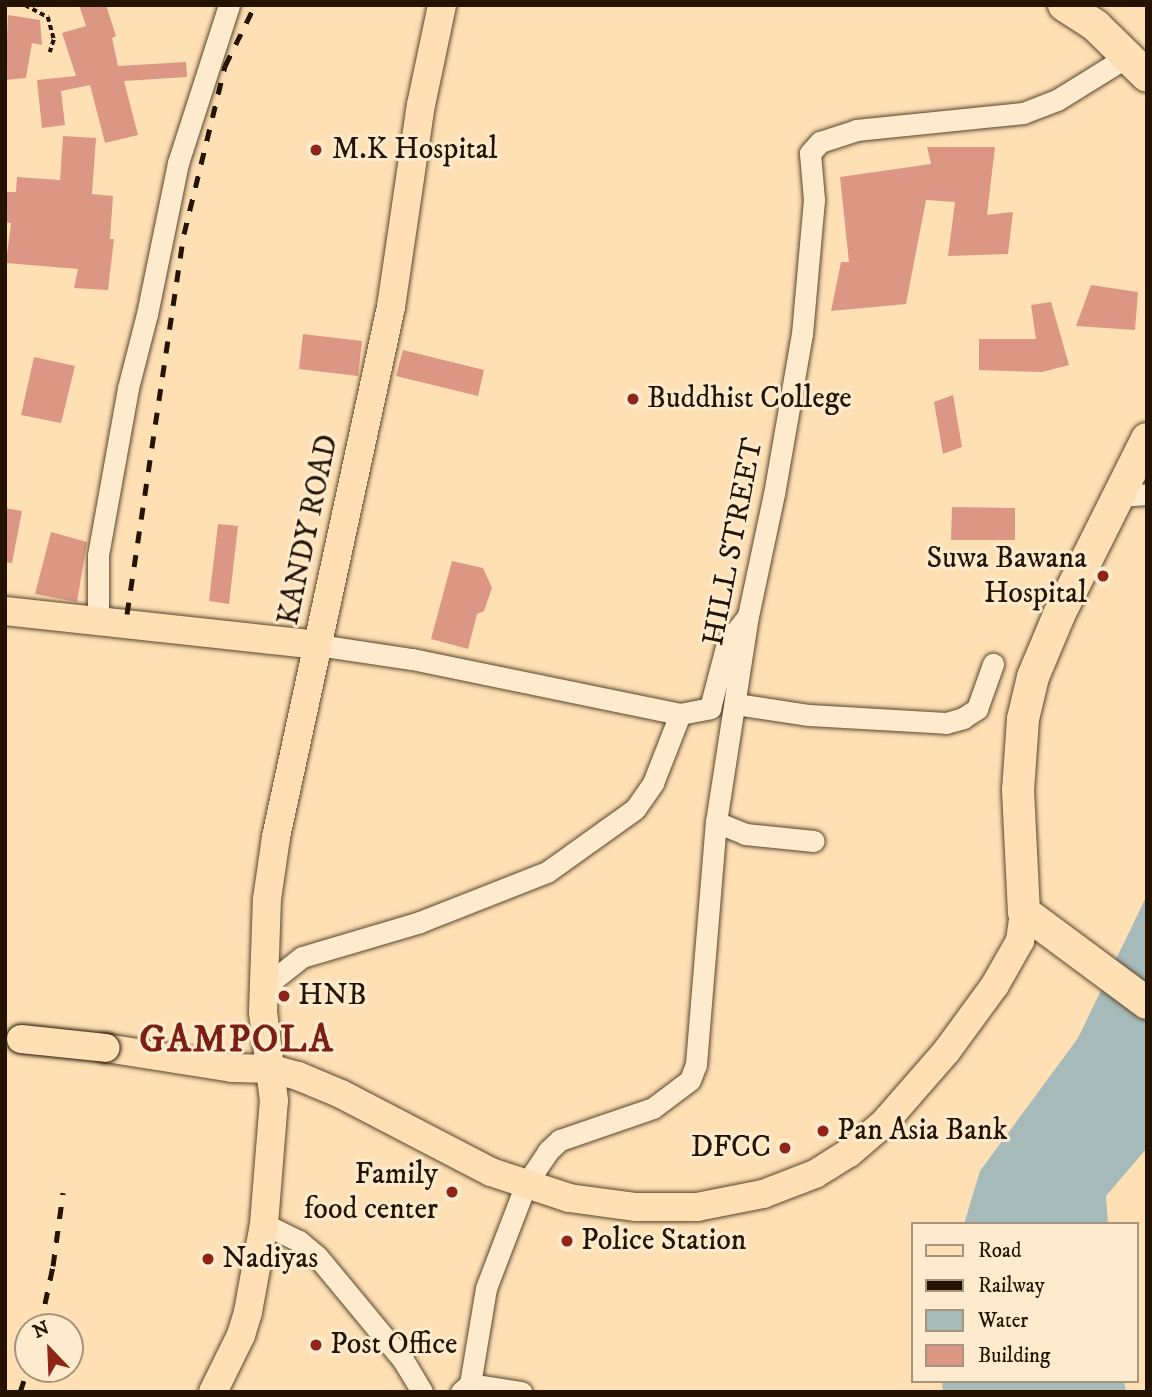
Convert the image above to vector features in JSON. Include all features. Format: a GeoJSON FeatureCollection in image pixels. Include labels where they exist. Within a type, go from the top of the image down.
{"type":"FeatureCollection","features":[{"type":"Feature","properties":{"kind":"highway"},"geometry":{"type":"LineString","coordinates":[[1080,9],[1137,66]]}},
{"type":"Feature","properties":{"kind":"highway"},"geometry":{"type":"LineString","coordinates":[[1147,439],[1133,495],[1043,650],[1023,719],[1018,800],[1024,912],[1147,1003]]}},
{"type":"Feature","properties":{"kind":"main road","name":"KANDY ROAD"},"geometry":{"type":"LineString","coordinates":[[214,1392],[241,1335],[248,1312],[264,1224],[273,1121],[272,1069],[264,1034],[264,987],[267,900],[276,837],[391,307],[421,105],[442,5]]}},
{"type":"Feature","properties":{"kind":"main road"},"geometry":{"type":"LineString","coordinates":[[5,611],[318,645]]}},
{"type":"Feature","properties":{"kind":"main road"},"geometry":{"type":"LineString","coordinates":[[13,1038],[106,1048],[232,1068],[272,1069],[318,1083],[464,1160],[569,1198],[608,1205],[697,1207],[763,1194],[815,1174],[849,1153],[884,1123],[946,1052],[1015,953],[1023,932],[1024,912]]}},
{"type":"Feature","properties":{"kind":"street"},"geometry":{"type":"LineString","coordinates":[[98,622],[98,555],[128,388],[148,314],[178,163],[229,5]]}},
{"type":"Feature","properties":{"kind":"street","name":"HILL STREET"},"geometry":{"type":"LineString","coordinates":[[465,1388],[486,1288],[526,1184],[548,1151],[560,1140],[653,1108],[690,1080],[700,1037],[716,822],[748,615],[774,494],[802,334],[814,200],[810,153],[820,142],[856,130],[1023,113],[1137,66]]}},
{"type":"Feature","properties":{"kind":"street"},"geometry":{"type":"LineString","coordinates":[[318,645],[412,659],[680,714],[710,708],[727,643],[748,615]]}},
{"type":"Feature","properties":{"kind":"street"},"geometry":{"type":"LineString","coordinates":[[736,704],[809,715],[946,723],[963,718],[977,709],[993,664]]}},
{"type":"Feature","properties":{"kind":"street"},"geometry":{"type":"LineString","coordinates":[[264,987],[302,957],[420,922],[547,872],[635,809],[653,783],[680,714]]}},
{"type":"Feature","properties":{"kind":"street"},"geometry":{"type":"LineString","coordinates":[[716,822],[745,834],[814,841]]}},
{"type":"Feature","properties":{"kind":"street"},"geometry":{"type":"LineString","coordinates":[[264,1224],[299,1241],[317,1256],[403,1360],[422,1392]]}},
{"type":"Feature","properties":{"kind":"street"},"geometry":{"type":"LineString","coordinates":[[465,1388],[521,1392]]}},
{"type":"Feature","properties":{"kind":"path"},"geometry":{"type":"LineString","coordinates":[[25,5],[48,18],[54,40],[50,52]]}},
{"type":"Feature","properties":{"kind":"water"},"geometry":{"type":"Polygon","coordinates":[[[1147,895],[1147,1148],[1106,1196],[1108,1222],[965,1222],[980,1171],[1078,1038],[1147,895]]]}},
{"type":"Feature","properties":{"kind":"water"},"geometry":{"type":"Polygon","coordinates":[[[942,1383],[1124,1383],[1126,1392],[943,1392],[942,1383]]]}},
{"type":"Feature","properties":{"kind":"building"},"geometry":{"type":"Polygon","coordinates":[[[79,5],[106,5],[116,36],[112,38],[118,66],[186,62],[187,77],[124,81],[138,135],[105,143],[90,85],[61,91],[65,125],[42,128],[37,80],[76,76],[62,33],[86,26],[79,5]]]}},
{"type":"Feature","properties":{"kind":"building"},"geometry":{"type":"Polygon","coordinates":[[[8,15],[40,20],[42,45],[32,43],[26,78],[5,80],[8,15]]]}},
{"type":"Feature","properties":{"kind":"building"},"geometry":{"type":"Polygon","coordinates":[[[63,136],[96,138],[92,194],[113,196],[110,239],[114,239],[108,290],[74,288],[78,269],[6,263],[11,223],[5,222],[5,192],[16,192],[17,177],[60,180],[63,136]]]}},
{"type":"Feature","properties":{"kind":"building"},"geometry":{"type":"Polygon","coordinates":[[[927,147],[995,147],[987,215],[1013,212],[1008,254],[948,256],[955,202],[926,200],[906,304],[831,311],[841,262],[849,262],[840,177],[931,164],[927,147]]]}},
{"type":"Feature","properties":{"kind":"building"},"geometry":{"type":"Polygon","coordinates":[[[1091,285],[1138,292],[1135,330],[1076,326],[1091,285]]]}},
{"type":"Feature","properties":{"kind":"building"},"geometry":{"type":"Polygon","coordinates":[[[1051,302],[1069,365],[1042,372],[979,370],[979,339],[1036,339],[1031,305],[1051,302]]]}},
{"type":"Feature","properties":{"kind":"building"},"geometry":{"type":"Polygon","coordinates":[[[303,334],[362,341],[358,376],[299,369],[303,334]]]}},
{"type":"Feature","properties":{"kind":"building"},"geometry":{"type":"Polygon","coordinates":[[[403,350],[484,370],[478,396],[396,376],[403,350]]]}},
{"type":"Feature","properties":{"kind":"building"},"geometry":{"type":"Polygon","coordinates":[[[34,357],[75,366],[61,423],[21,415],[34,357]]]}},
{"type":"Feature","properties":{"kind":"building"},"geometry":{"type":"Polygon","coordinates":[[[953,395],[962,447],[943,454],[934,402],[953,395]]]}},
{"type":"Feature","properties":{"kind":"building"},"geometry":{"type":"Polygon","coordinates":[[[952,507],[1015,508],[1015,540],[951,540],[952,507]]]}},
{"type":"Feature","properties":{"kind":"building"},"geometry":{"type":"Polygon","coordinates":[[[5,508],[22,511],[12,563],[5,562],[5,508]]]}},
{"type":"Feature","properties":{"kind":"building"},"geometry":{"type":"Polygon","coordinates":[[[218,524],[238,526],[229,604],[209,601],[218,524]]]}},
{"type":"Feature","properties":{"kind":"building"},"geometry":{"type":"Polygon","coordinates":[[[51,532],[87,542],[77,602],[35,594],[51,532]]]}},
{"type":"Feature","properties":{"kind":"building"},"geometry":{"type":"Polygon","coordinates":[[[452,561],[483,568],[492,588],[484,611],[477,614],[468,649],[431,639],[452,561]]]}},
{"type":"Feature","properties":{"kind":"railway"},"geometry":{"type":"LineString","coordinates":[[127,614],[184,234],[225,66],[255,5]]}},
{"type":"Feature","properties":{"kind":"railway"},"geometry":{"type":"LineString","coordinates":[[43,1313],[53,1266],[63,1193]]}},
{"type":"Feature","properties":{"kind":"railway"},"geometry":{"type":"LineString","coordinates":[[20,1392],[23,1383]]}},
{"type":"Feature","properties":{"kind":"place","name":"M.K Hospital"},"geometry":{"type":"Point","coordinates":[316,150]}},
{"type":"Feature","properties":{"kind":"place","name":"Buddhist College"},"geometry":{"type":"Point","coordinates":[633,399]}},
{"type":"Feature","properties":{"kind":"place","name":"Suwa Bawana Hospital"},"geometry":{"type":"Point","coordinates":[1103,576]}},
{"type":"Feature","properties":{"kind":"place","name":"HNB"},"geometry":{"type":"Point","coordinates":[284,996]}},
{"type":"Feature","properties":{"kind":"place","name":"Pan Asia Bank"},"geometry":{"type":"Point","coordinates":[823,1131]}},
{"type":"Feature","properties":{"kind":"place","name":"DFCC"},"geometry":{"type":"Point","coordinates":[785,1148]}},
{"type":"Feature","properties":{"kind":"place","name":"Family food center"},"geometry":{"type":"Point","coordinates":[452,1192]}},
{"type":"Feature","properties":{"kind":"place","name":"Police Station"},"geometry":{"type":"Point","coordinates":[567,1241]}},
{"type":"Feature","properties":{"kind":"place","name":"Nadiyas"},"geometry":{"type":"Point","coordinates":[208,1259]}},
{"type":"Feature","properties":{"kind":"place","name":"Post Office"},"geometry":{"type":"Point","coordinates":[316,1345]}},
{"type":"Feature","properties":{"kind":"district","name":"GAMPOLA"},"geometry":{"type":"Point","coordinates":[237,1041]}}]}
